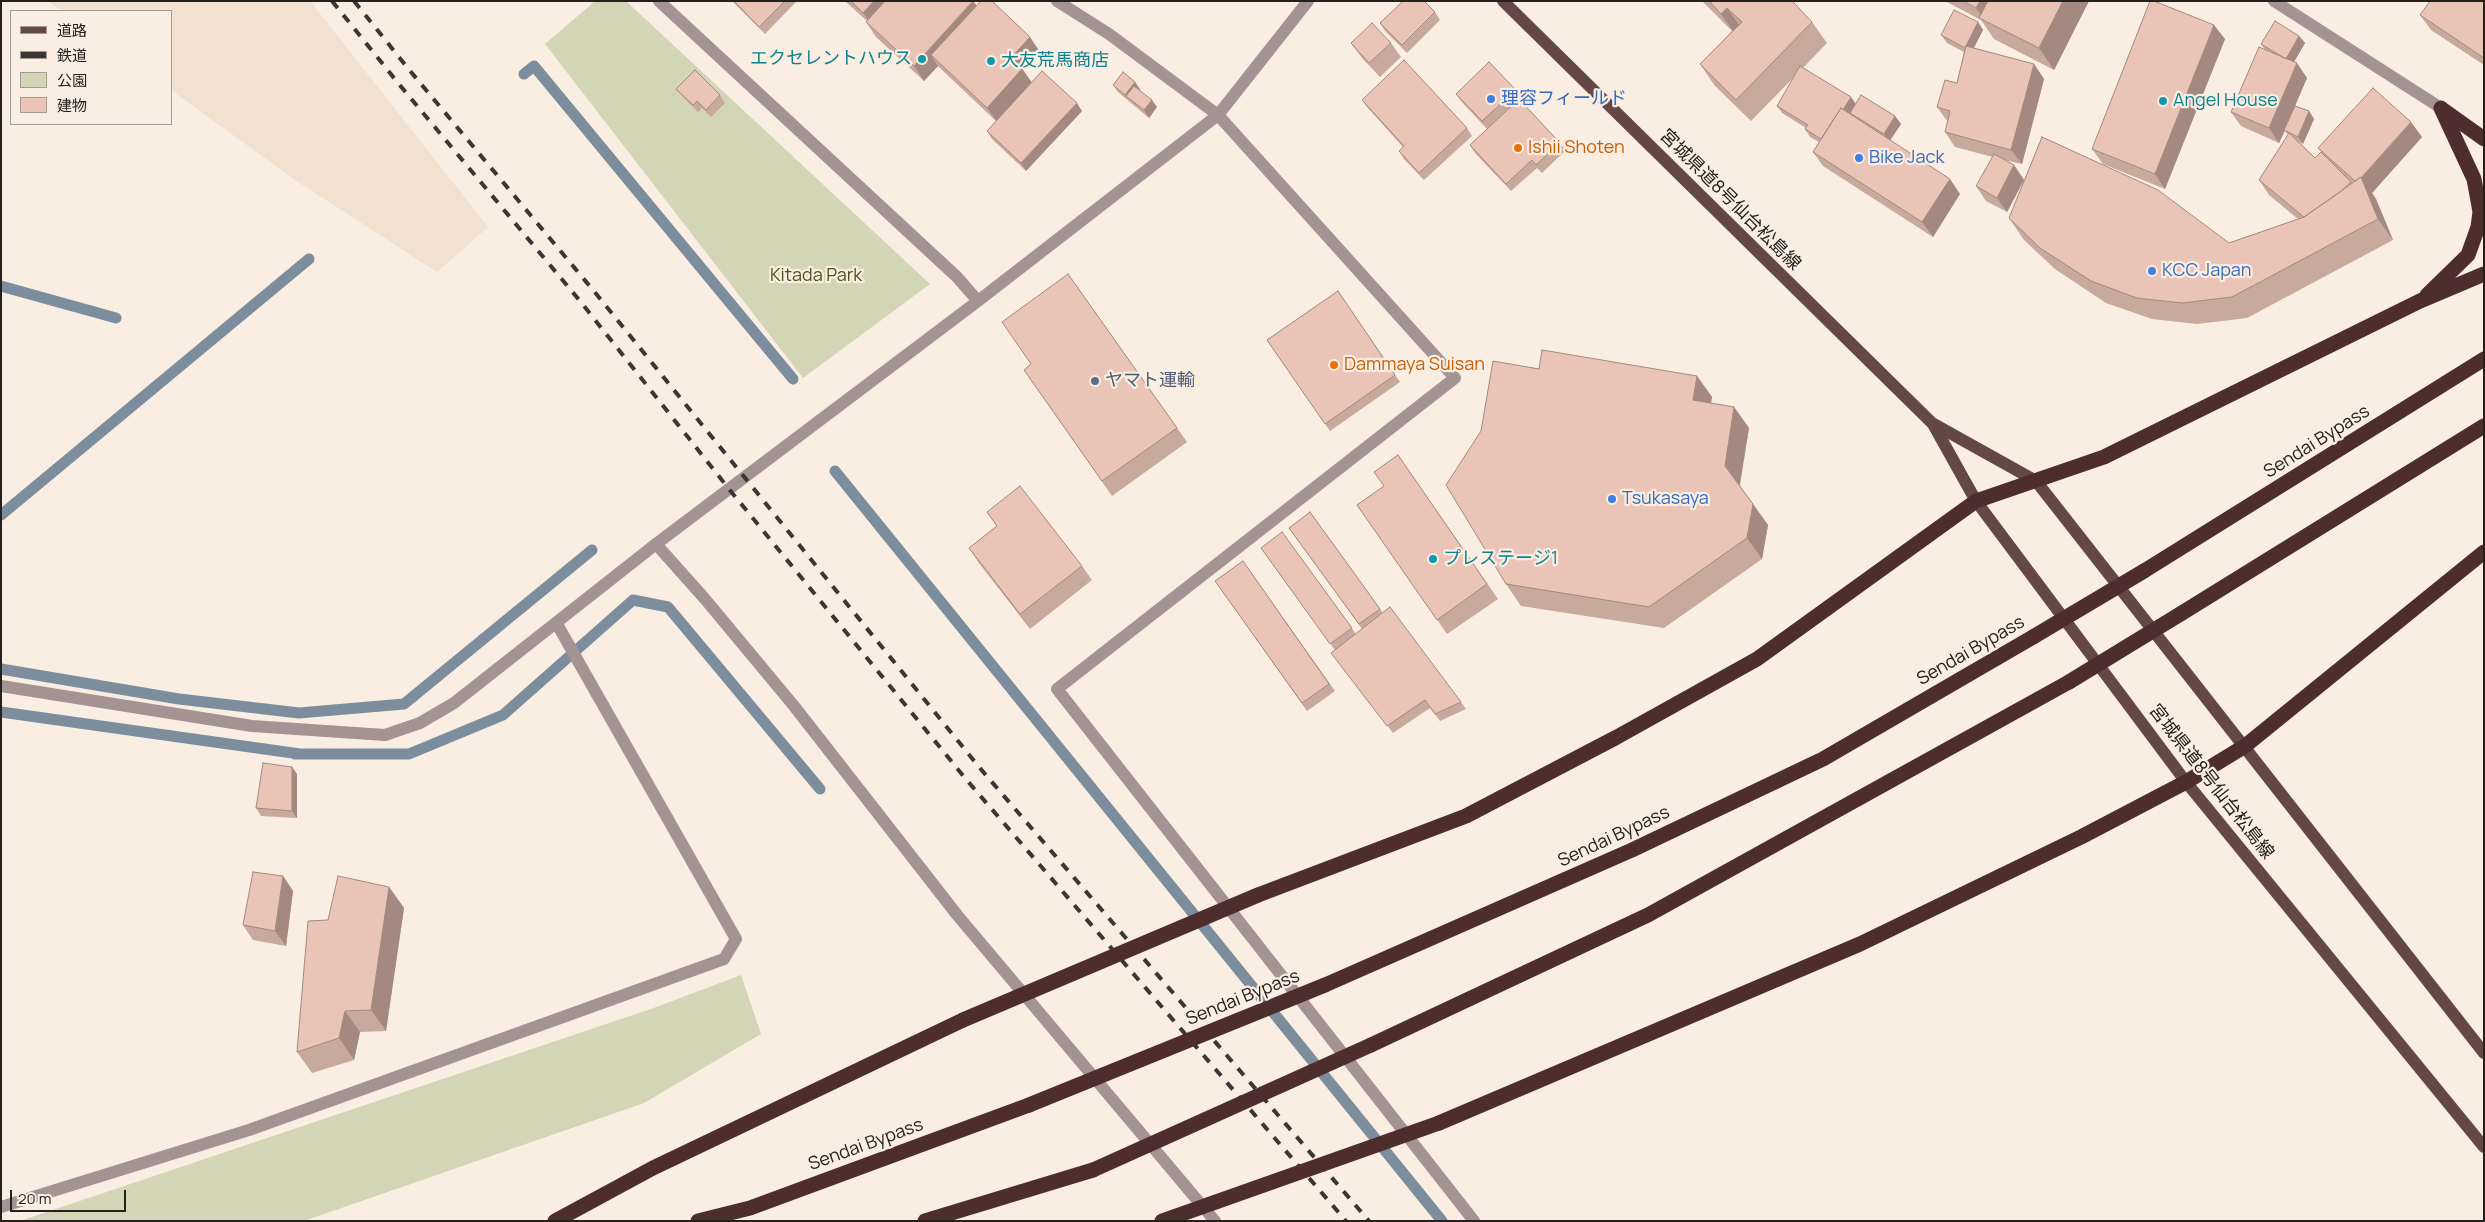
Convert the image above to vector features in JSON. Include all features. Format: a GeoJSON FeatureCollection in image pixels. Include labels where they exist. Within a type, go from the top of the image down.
{"type":"FeatureCollection","features":[{"type":"Feature","properties":{"kind":"highway"},"geometry":{"type":"LineString","coordinates":[[2441,108],[2484,139]]}},
{"type":"Feature","properties":{"kind":"highway"},"geometry":{"type":"LineString","coordinates":[[2420,302],[2468,255],[2478,227],[2480,212],[2474,179],[2441,108]]}},
{"type":"Feature","properties":{"kind":"highway"},"geometry":{"type":"LineString","coordinates":[[556,1221],[652,1168],[962,1020],[1258,895],[1466,816],[1626,732],[1757,659],[1976,502],[2104,457],[2420,302],[2484,274]]}},
{"type":"Feature","properties":{"kind":"highway","name":"Sendai Bypass"},"geometry":{"type":"LineString","coordinates":[[698,1221],[750,1208],[1029,1105],[1325,985],[1632,850],[1823,759],[2144,571],[2484,359]]}},
{"type":"Feature","properties":{"kind":"highway"},"geometry":{"type":"LineString","coordinates":[[925,1221],[1093,1170],[1372,1045],[1648,915],[2069,682],[2484,426]]}},
{"type":"Feature","properties":{"kind":"highway"},"geometry":{"type":"LineString","coordinates":[[1162,1221],[1439,1123],[1860,944],[2081,837],[2186,782],[2245,746],[2484,552]]}},
{"type":"Feature","properties":{"kind":"main road","name":"宮城県道8号仙台松島線"},"geometry":{"type":"LineString","coordinates":[[1504,1],[1932,423],[2036,482],[2484,1053]]}},
{"type":"Feature","properties":{"kind":"main road","name":"宮城県道8号仙台松島線"},"geometry":{"type":"LineString","coordinates":[[1932,423],[1976,502],[2186,782],[2484,1147]]}},
{"type":"Feature","properties":{"kind":"street"},"geometry":{"type":"LineString","coordinates":[[659,1],[957,277],[978,301]]}},
{"type":"Feature","properties":{"kind":"street"},"geometry":{"type":"LineString","coordinates":[[1057,1],[1109,34],[1218,115],[1454,378],[1057,689],[1474,1221]]}},
{"type":"Feature","properties":{"kind":"street"},"geometry":{"type":"LineString","coordinates":[[1,686],[252,726],[385,735],[420,723],[454,703],[557,624],[656,544],[978,301],[1218,115],[1308,1]]}},
{"type":"Feature","properties":{"kind":"street"},"geometry":{"type":"LineString","coordinates":[[2274,1],[2441,108]]}},
{"type":"Feature","properties":{"kind":"street"},"geometry":{"type":"LineString","coordinates":[[656,544],[705,599],[787,698],[958,916],[1215,1221]]}},
{"type":"Feature","properties":{"kind":"street"},"geometry":{"type":"LineString","coordinates":[[1,1207],[249,1130],[724,959],[736,939],[557,624]]}},
{"type":"Feature","properties":{"kind":"shaded area"},"geometry":{"type":"Polygon","coordinates":[[[48,1],[310,1],[488,227],[437,272],[295,180],[172,91],[172,10],[61,10],[48,1]]]}},
{"type":"Feature","properties":{"kind":"green space","name":"Kitada Park"},"geometry":{"type":"Polygon","coordinates":[[[595,1],[626,1],[930,284],[803,378],[545,44],[595,1]]]}},
{"type":"Feature","properties":{"kind":"green space"},"geometry":{"type":"Polygon","coordinates":[[[741,975],[761,1034],[644,1103],[304,1221],[20,1221],[651,1009],[741,975]]]}},
{"type":"Feature","properties":{"kind":"building"},"geometry":{"type":"Polygon","coordinates":[[[734,1],[785,1],[759,27],[734,1]]]}},
{"type":"Feature","properties":{"kind":"building"},"geometry":{"type":"Polygon","coordinates":[[[851,1],[874,1],[863,13],[851,1]]]}},
{"type":"Feature","properties":{"kind":"building","name":"エクセレントハウス"},"geometry":{"type":"Polygon","coordinates":[[[885,1],[973,1],[914,66],[866,22],[885,1]]]}},
{"type":"Feature","properties":{"kind":"building","name":"大友荒馬商店"},"geometry":{"type":"Polygon","coordinates":[[[981,1],[992,1],[1030,37],[1011,58],[1022,69],[987,108],[931,55],[981,1]]]}},
{"type":"Feature","properties":{"kind":"building"},"geometry":{"type":"Polygon","coordinates":[[[1403,1],[1424,1],[1435,12],[1402,45],[1380,23],[1403,1]]]}},
{"type":"Feature","properties":{"kind":"building"},"geometry":{"type":"Polygon","coordinates":[[[1709,1],[1792,1],[1812,22],[1736,100],[1700,64],[1742,22],[1727,8],[1721,14],[1709,1]]]}},
{"type":"Feature","properties":{"kind":"building"},"geometry":{"type":"Polygon","coordinates":[[[1963,1],[1980,1],[1976,8],[1963,1]]]}},
{"type":"Feature","properties":{"kind":"building"},"geometry":{"type":"Polygon","coordinates":[[[1988,1],[2063,1],[2039,48],[1979,18],[1988,1]]]}},
{"type":"Feature","properties":{"kind":"building","name":"Angel House"},"geometry":{"type":"Polygon","coordinates":[[[2150,1],[2214,25],[2155,174],[2092,149],[2150,1]]]}},
{"type":"Feature","properties":{"kind":"building"},"geometry":{"type":"Polygon","coordinates":[[[2430,1],[2484,1],[2484,58],[2420,15],[2430,1]]]}},
{"type":"Feature","properties":{"kind":"building"},"geometry":{"type":"Polygon","coordinates":[[[1954,10],[1978,22],[1965,48],[1941,35],[1954,10]]]}},
{"type":"Feature","properties":{"kind":"building"},"geometry":{"type":"Polygon","coordinates":[[[2275,21],[2299,36],[2286,59],[2261,44],[2275,21]]]}},
{"type":"Feature","properties":{"kind":"building"},"geometry":{"type":"Polygon","coordinates":[[[1372,23],[1391,43],[1369,63],[1351,43],[1372,23]]]}},
{"type":"Feature","properties":{"kind":"building"},"geometry":{"type":"Polygon","coordinates":[[[1966,46],[2034,64],[2011,150],[1945,132],[1950,111],[1937,107],[1945,80],[1957,83],[1966,46]]]}},
{"type":"Feature","properties":{"kind":"building"},"geometry":{"type":"Polygon","coordinates":[[[2259,47],[2297,63],[2269,128],[2231,112],[2259,47]]]}},
{"type":"Feature","properties":{"kind":"building"},"geometry":{"type":"Polygon","coordinates":[[[1404,60],[1467,128],[1419,173],[1399,151],[1404,146],[1362,100],[1404,60]]]}},
{"type":"Feature","properties":{"kind":"building"},"geometry":{"type":"Polygon","coordinates":[[[1489,62],[1516,90],[1482,121],[1456,94],[1489,62]]]}},
{"type":"Feature","properties":{"kind":"building"},"geometry":{"type":"Polygon","coordinates":[[[1800,66],[1851,97],[1843,110],[1841,108],[1821,139],[1805,129],[1808,125],[1777,106],[1800,66]]]}},
{"type":"Feature","properties":{"kind":"building"},"geometry":{"type":"Polygon","coordinates":[[[695,70],[720,95],[706,110],[697,101],[693,105],[676,89],[695,70]]]}},
{"type":"Feature","properties":{"kind":"building"},"geometry":{"type":"Polygon","coordinates":[[[1042,71],[1077,103],[1021,163],[987,131],[1042,71]]]}},
{"type":"Feature","properties":{"kind":"building"},"geometry":{"type":"Polygon","coordinates":[[[1123,72],[1135,82],[1125,95],[1113,85],[1123,72]]]}},
{"type":"Feature","properties":{"kind":"building"},"geometry":{"type":"Polygon","coordinates":[[[1134,86],[1152,100],[1144,110],[1126,96],[1134,86]]]}},
{"type":"Feature","properties":{"kind":"building"},"geometry":{"type":"Polygon","coordinates":[[[2373,88],[2411,122],[2361,178],[2355,181],[2318,148],[2373,88]]]}},
{"type":"Feature","properties":{"kind":"building"},"geometry":{"type":"Polygon","coordinates":[[[1861,95],[1895,116],[1884,134],[1850,113],[1861,95]]]}},
{"type":"Feature","properties":{"kind":"building"},"geometry":{"type":"Polygon","coordinates":[[[1519,99],[1560,143],[1536,165],[1532,160],[1506,184],[1470,145],[1519,99]]]}},
{"type":"Feature","properties":{"kind":"building"},"geometry":{"type":"Polygon","coordinates":[[[2295,106],[2309,111],[2298,137],[2284,130],[2295,106]]]}},
{"type":"Feature","properties":{"kind":"building"},"geometry":{"type":"Polygon","coordinates":[[[1841,108],[1950,179],[1922,222],[1813,152],[1841,108]]]}},
{"type":"Feature","properties":{"kind":"building"},"geometry":{"type":"Polygon","coordinates":[[[2289,133],[2315,158],[2321,152],[2351,182],[2304,217],[2259,180],[2289,133]]]}},
{"type":"Feature","properties":{"kind":"building"},"geometry":{"type":"Polygon","coordinates":[[[2042,137],[2158,190],[2229,243],[2304,217],[2361,177],[2378,219],[2232,297],[2182,303],[2137,298],[2091,281],[2040,248],[2009,218],[2042,137]]]}},
{"type":"Feature","properties":{"kind":"building"},"geometry":{"type":"Polygon","coordinates":[[[1994,154],[2014,165],[1997,198],[1976,186],[1994,154]]]}},
{"type":"Feature","properties":{"kind":"building"},"geometry":{"type":"Polygon","coordinates":[[[1068,274],[1177,428],[1102,481],[1024,370],[1031,364],[1002,322],[1068,274]]]}},
{"type":"Feature","properties":{"kind":"building"},"geometry":{"type":"Polygon","coordinates":[[[1338,291],[1395,375],[1325,424],[1267,340],[1338,291]]]}},
{"type":"Feature","properties":{"kind":"building"},"geometry":{"type":"Polygon","coordinates":[[[1542,350],[1697,376],[1693,400],[1734,407],[1725,466],[1753,504],[1747,538],[1649,607],[1506,584],[1446,485],[1481,431],[1493,361],[1539,369],[1542,350]]]}},
{"type":"Feature","properties":{"kind":"building","name":"プレステージ1"},"geometry":{"type":"Polygon","coordinates":[[[1398,455],[1487,584],[1437,620],[1357,505],[1384,486],[1374,472],[1398,455]]]}},
{"type":"Feature","properties":{"kind":"building"},"geometry":{"type":"Polygon","coordinates":[[[1020,486],[1082,566],[1020,614],[969,548],[997,526],[987,512],[1020,486]]]}},
{"type":"Feature","properties":{"kind":"building"},"geometry":{"type":"Polygon","coordinates":[[[1310,512],[1380,609],[1359,624],[1289,528],[1310,512]]]}},
{"type":"Feature","properties":{"kind":"building"},"geometry":{"type":"Polygon","coordinates":[[[1282,532],[1352,628],[1330,644],[1261,548],[1282,532]]]}},
{"type":"Feature","properties":{"kind":"building"},"geometry":{"type":"Polygon","coordinates":[[[1243,561],[1329,684],[1302,703],[1215,581],[1243,561]]]}},
{"type":"Feature","properties":{"kind":"building"},"geometry":{"type":"Polygon","coordinates":[[[1390,607],[1461,702],[1435,714],[1425,700],[1387,726],[1331,653],[1390,607]]]}},
{"type":"Feature","properties":{"kind":"building"},"geometry":{"type":"Polygon","coordinates":[[[263,763],[292,767],[292,811],[256,808],[263,763]]]}},
{"type":"Feature","properties":{"kind":"building"},"geometry":{"type":"Polygon","coordinates":[[[253,872],[283,876],[275,931],[243,925],[253,872]]]}},
{"type":"Feature","properties":{"kind":"building"},"geometry":{"type":"Polygon","coordinates":[[[338,876],[389,887],[371,1010],[345,1011],[339,1038],[297,1052],[308,921],[328,920],[338,876]]]}},
{"type":"Feature","properties":{"kind":"waterway"},"geometry":{"type":"LineString","coordinates":[[524,74],[534,66],[793,379]]}},
{"type":"Feature","properties":{"kind":"waterway"},"geometry":{"type":"LineString","coordinates":[[1,515],[309,259]]}},
{"type":"Feature","properties":{"kind":"waterway"},"geometry":{"type":"LineString","coordinates":[[1,286],[116,318]]}},
{"type":"Feature","properties":{"kind":"waterway"},"geometry":{"type":"LineString","coordinates":[[835,471],[1442,1221]]}},
{"type":"Feature","properties":{"kind":"waterway"},"geometry":{"type":"LineString","coordinates":[[1,669],[179,699],[299,713],[404,704],[592,550]]}},
{"type":"Feature","properties":{"kind":"waterway"},"geometry":{"type":"LineString","coordinates":[[295,754],[409,754],[503,715],[633,600],[668,607],[820,789]]}},
{"type":"Feature","properties":{"kind":"waterway"},"geometry":{"type":"LineString","coordinates":[[1,712],[300,754]]}},
{"type":"Feature","properties":{"kind":"railway"},"geometry":{"type":"LineString","coordinates":[[332,1],[580,301],[729,489],[965,778],[1346,1221]]}},
{"type":"Feature","properties":{"kind":"railway"},"geometry":{"type":"LineString","coordinates":[[354,1],[593,290],[979,767],[1369,1221]]}},
{"type":"Feature","properties":{"kind":"place","name":"エクセレントハウス"},"geometry":{"type":"Point","coordinates":[922,59]}},
{"type":"Feature","properties":{"kind":"place","name":"大友荒馬商店"},"geometry":{"type":"Point","coordinates":[991,61]}},
{"type":"Feature","properties":{"kind":"place","name":"理容フィールド"},"geometry":{"type":"Point","coordinates":[1491,99]}},
{"type":"Feature","properties":{"kind":"place","name":"Angel House"},"geometry":{"type":"Point","coordinates":[2163,101]}},
{"type":"Feature","properties":{"kind":"place","name":"Ishii Shoten"},"geometry":{"type":"Point","coordinates":[1518,148]}},
{"type":"Feature","properties":{"kind":"place","name":"Bike Jack"},"geometry":{"type":"Point","coordinates":[1859,158]}},
{"type":"Feature","properties":{"kind":"place","name":"KCC Japan"},"geometry":{"type":"Point","coordinates":[2152,271]}},
{"type":"Feature","properties":{"kind":"place","name":"Dammaya Suisan"},"geometry":{"type":"Point","coordinates":[1334,365]}},
{"type":"Feature","properties":{"kind":"place","name":"ヤマト運輸"},"geometry":{"type":"Point","coordinates":[1095,381]}},
{"type":"Feature","properties":{"kind":"place","name":"Tsukasaya"},"geometry":{"type":"Point","coordinates":[1612,499]}},
{"type":"Feature","properties":{"kind":"place","name":"プレステージ1"},"geometry":{"type":"Point","coordinates":[1433,559]}}]}
